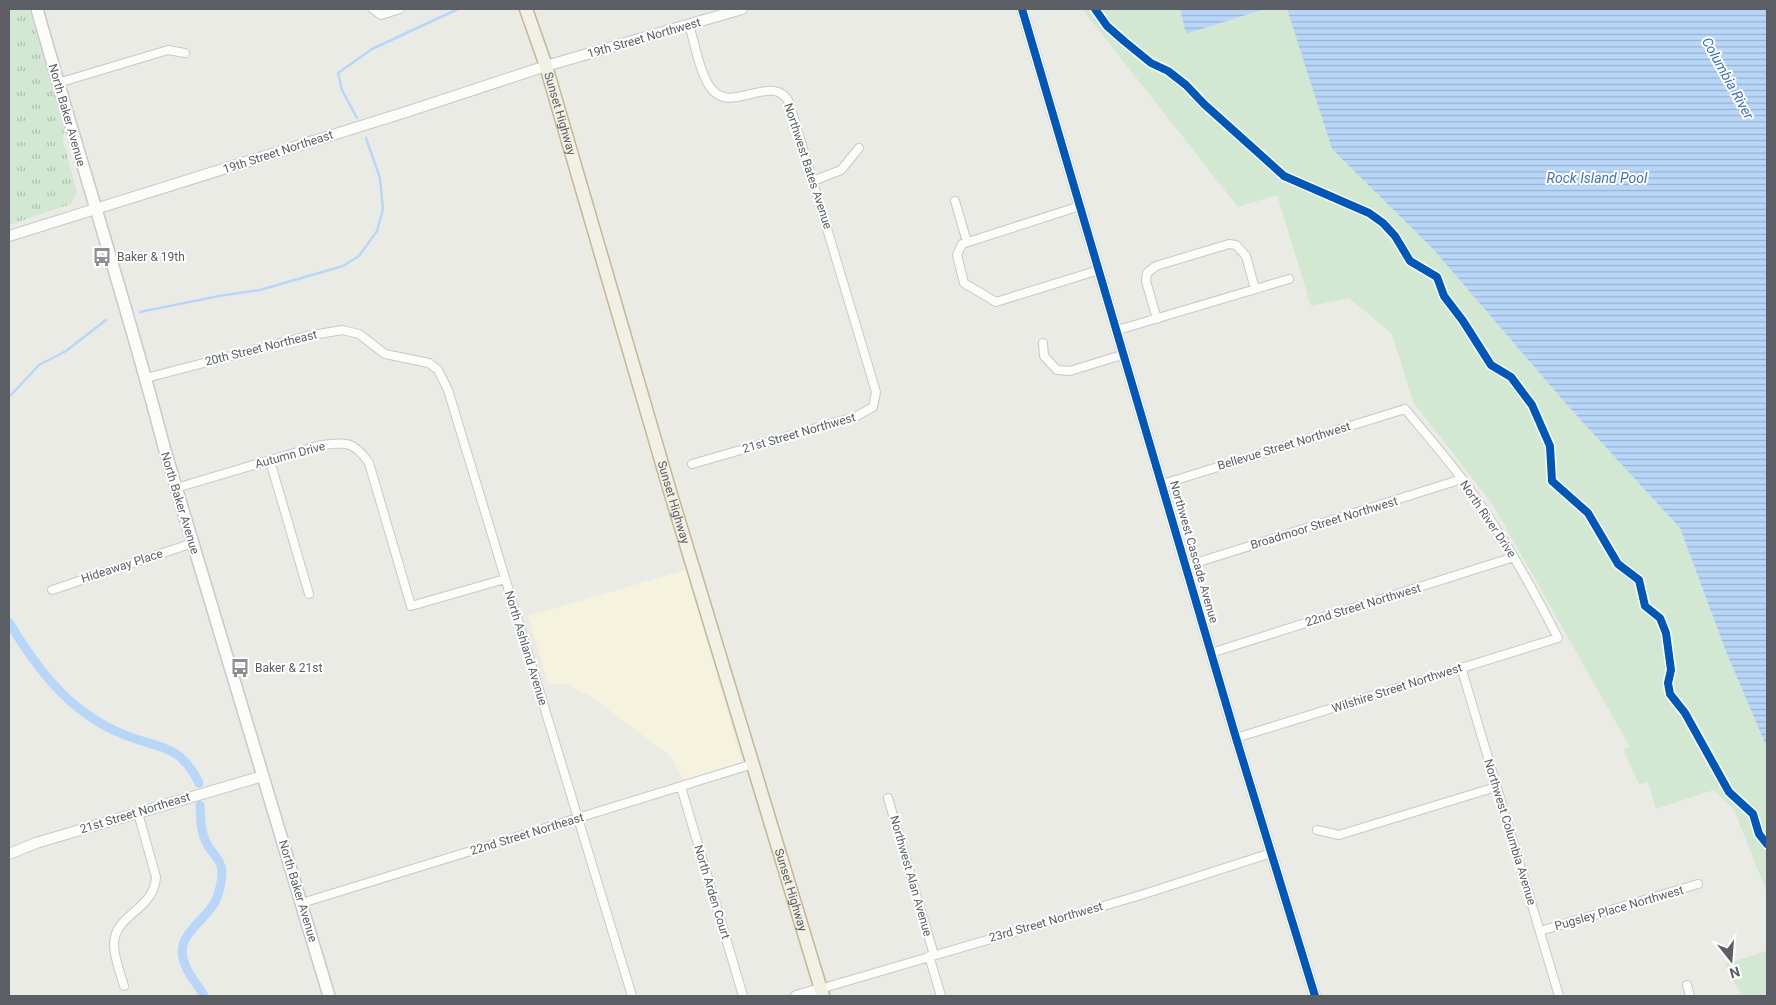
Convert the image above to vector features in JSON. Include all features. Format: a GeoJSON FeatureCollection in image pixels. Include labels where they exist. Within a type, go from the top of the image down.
{"type":"FeatureCollection","features":[{"type":"Feature","properties":{"kind":"highway","name":"Sunset Highway"},"geometry":{"type":"LineString","coordinates":[[526,9],[546,66],[822,993]]}},
{"type":"Feature","properties":{"kind":"main road","name":"North Baker Avenue"},"geometry":{"type":"LineString","coordinates":[[37,9],[94,210],[146,378],[176,488],[329,996]]}},
{"type":"Feature","properties":{"kind":"street"},"geometry":{"type":"LineString","coordinates":[[373,9],[381,15],[400,9]]}},
{"type":"Feature","properties":{"kind":"street","name":"19th Street Northwest"},"geometry":{"type":"LineString","coordinates":[[546,66],[742,9]]}},
{"type":"Feature","properties":{"kind":"street","name":"Northwest Cascade Avenue"},"geometry":{"type":"LineString","coordinates":[[1022,9],[1118,330],[1236,738],[1315,996]]}},
{"type":"Feature","properties":{"kind":"street","name":"Northwest Bates Avenue"},"geometry":{"type":"LineString","coordinates":[[689,25],[710,87],[716,92],[731,98],[775,91],[787,98],[814,181],[872,376]]}},
{"type":"Feature","properties":{"kind":"street"},"geometry":{"type":"LineString","coordinates":[[58,83],[168,50],[185,53]]}},
{"type":"Feature","properties":{"kind":"street","name":"19th Street Northeast"},"geometry":{"type":"LineString","coordinates":[[9,236],[546,66]]}},
{"type":"Feature","properties":{"kind":"street"},"geometry":{"type":"LineString","coordinates":[[814,181],[841,170],[860,148]]}},
{"type":"Feature","properties":{"kind":"street"},"geometry":{"type":"LineString","coordinates":[[955,201],[967,242]]}},
{"type":"Feature","properties":{"kind":"street"},"geometry":{"type":"LineString","coordinates":[[1080,206],[962,244],[957,255],[964,283],[996,302],[1099,270]]}},
{"type":"Feature","properties":{"kind":"street"},"geometry":{"type":"LineString","coordinates":[[1157,319],[1146,281],[1147,273],[1156,266],[1229,244],[1236,245],[1246,256],[1255,289]]}},
{"type":"Feature","properties":{"kind":"street"},"geometry":{"type":"LineString","coordinates":[[1118,330],[1289,279]]}},
{"type":"Feature","properties":{"kind":"street","name":"20th Street Northeast"},"geometry":{"type":"LineString","coordinates":[[146,378],[330,331],[352,331],[359,334],[372,345]]}},
{"type":"Feature","properties":{"kind":"street"},"geometry":{"type":"LineString","coordinates":[[1042,343],[1044,356],[1056,370],[1070,371],[1125,354]]}},
{"type":"Feature","properties":{"kind":"street","name":"North Ashland Avenue"},"geometry":{"type":"LineString","coordinates":[[372,345],[385,354],[429,363],[444,379],[632,996]]}},
{"type":"Feature","properties":{"kind":"street","name":"21st Street Northwest"},"geometry":{"type":"LineString","coordinates":[[692,464],[862,414],[873,407],[875,402],[876,392],[872,376]]}},
{"type":"Feature","properties":{"kind":"street","name":"Bellevue Street Northwest"},"geometry":{"type":"LineString","coordinates":[[1163,484],[1405,409]]}},
{"type":"Feature","properties":{"kind":"street","name":"North River Drive"},"geometry":{"type":"LineString","coordinates":[[1405,409],[1462,479],[1514,557],[1558,638]]}},
{"type":"Feature","properties":{"kind":"street","name":"Autumn Drive"},"geometry":{"type":"LineString","coordinates":[[176,488],[321,445],[343,442],[359,448],[369,463],[411,606],[505,578]]}},
{"type":"Feature","properties":{"kind":"street"},"geometry":{"type":"LineString","coordinates":[[270,461],[309,594]]}},
{"type":"Feature","properties":{"kind":"street","name":"Broadmoor Street Northwest"},"geometry":{"type":"LineString","coordinates":[[1186,566],[1462,479]]}},
{"type":"Feature","properties":{"kind":"street","name":"Hideaway Place"},"geometry":{"type":"LineString","coordinates":[[52,590],[193,543]]}},
{"type":"Feature","properties":{"kind":"street","name":"22nd Street Northwest"},"geometry":{"type":"LineString","coordinates":[[1211,653],[1514,557]]}},
{"type":"Feature","properties":{"kind":"street","name":"Wilshire Street Northwest"},"geometry":{"type":"LineString","coordinates":[[1236,738],[1558,638]]}},
{"type":"Feature","properties":{"kind":"street","name":"Northwest Columbia Avenue"},"geometry":{"type":"LineString","coordinates":[[1461,667],[1559,996]]}},
{"type":"Feature","properties":{"kind":"street","name":"22nd Street Northeast"},"geometry":{"type":"LineString","coordinates":[[302,903],[753,764]]}},
{"type":"Feature","properties":{"kind":"street","name":"21st Street Northeast"},"geometry":{"type":"LineString","coordinates":[[9,854],[36,843],[263,776]]}},
{"type":"Feature","properties":{"kind":"street"},"geometry":{"type":"LineString","coordinates":[[1317,830],[1338,835],[1496,786]]}},
{"type":"Feature","properties":{"kind":"street","name":"North Arden Court"},"geometry":{"type":"LineString","coordinates":[[681,787],[743,996]]}},
{"type":"Feature","properties":{"kind":"street","name":"Northwest Alan Avenue"},"geometry":{"type":"LineString","coordinates":[[888,798],[942,996]]}},
{"type":"Feature","properties":{"kind":"street"},"geometry":{"type":"LineString","coordinates":[[124,986],[115,952],[116,933],[119,926],[148,901],[155,886],[156,877],[138,813]]}},
{"type":"Feature","properties":{"kind":"street","name":"23rd Street Northwest"},"geometry":{"type":"LineString","coordinates":[[822,993],[931,955],[1140,895],[1271,853]]}},
{"type":"Feature","properties":{"kind":"street","name":"Pugsley Place Northwest"},"geometry":{"type":"LineString","coordinates":[[1540,931],[1698,884]]}},
{"type":"Feature","properties":{"kind":"street"},"geometry":{"type":"LineString","coordinates":[[1687,985],[1690,996]]}},
{"type":"Feature","properties":{"kind":"street"},"geometry":{"type":"LineString","coordinates":[[796,996],[822,993]]}},
{"type":"Feature","properties":{"kind":"shaded area"},"geometry":{"type":"Polygon","coordinates":[[[686,570],[742,762],[684,780],[670,756],[590,696],[564,684],[548,684],[528,616],[686,570]]]}},
{"type":"Feature","properties":{"kind":"green space"},"geometry":{"type":"Polygon","coordinates":[[[9,9],[29,9],[64,127],[63,140],[77,192],[71,204],[9,225],[9,9]]]}},
{"type":"Feature","properties":{"kind":"green space"},"geometry":{"type":"Polygon","coordinates":[[[1082,9],[1180,9],[1186,34],[1265,9],[1287,9],[1333,149],[1433,249],[1567,405],[1680,528],[1725,649],[1767,748],[1767,893],[1734,810],[1714,790],[1656,809],[1648,782],[1639,784],[1623,749],[1630,747],[1493,505],[1413,402],[1392,334],[1349,298],[1311,306],[1277,195],[1238,207],[1082,9]]]}},
{"type":"Feature","properties":{"kind":"green space"},"geometry":{"type":"Polygon","coordinates":[[[1767,951],[1767,996],[1742,996],[1725,964],[1767,951]]]}},
{"type":"Feature","properties":{"kind":"water"},"geometry":{"type":"Polygon","coordinates":[[[1180,9],[1265,9],[1186,34],[1180,9]]]}},
{"type":"Feature","properties":{"kind":"water","name":"Rock Island Pool"},"geometry":{"type":"Polygon","coordinates":[[[1287,9],[1767,9],[1767,748],[1725,649],[1680,528],[1567,405],[1433,249],[1332,149],[1287,9]]]}},
{"type":"Feature","properties":{"kind":"waterway"},"geometry":{"type":"LineString","coordinates":[[357,118],[342,90],[338,73],[372,49],[458,9]]}},
{"type":"Feature","properties":{"kind":"waterway"},"geometry":{"type":"LineString","coordinates":[[140,312],[260,290],[343,266],[359,256],[377,231],[383,209],[380,178],[366,138]]}},
{"type":"Feature","properties":{"kind":"waterway"},"geometry":{"type":"LineString","coordinates":[[9,397],[39,365],[66,351],[106,320]]}},
{"type":"Feature","properties":{"kind":"waterway"},"geometry":{"type":"LineString","coordinates":[[9,622],[25,648],[44,673],[76,706],[115,731],[176,754],[192,770],[199,783]]}},
{"type":"Feature","properties":{"kind":"waterway"},"geometry":{"type":"LineString","coordinates":[[200,805],[204,838],[218,860],[222,872],[215,902],[186,938],[182,956],[188,971],[204,996]]}},
{"type":"Feature","properties":{"kind":"cycle path"},"geometry":{"type":"LineString","coordinates":[[1022,9],[1236,738],[1315,996]]}},
{"type":"Feature","properties":{"kind":"cycle path"},"geometry":{"type":"LineString","coordinates":[[1095,9],[1107,26],[1151,63],[1168,71],[1186,85],[1204,104],[1284,176],[1369,213],[1383,223],[1395,236],[1410,261],[1437,277],[1444,296],[1463,321],[1491,365],[1511,377],[1532,405],[1550,446],[1552,481],[1588,513],[1618,564],[1639,580],[1645,606],[1660,618],[1666,633],[1671,670],[1668,683],[1670,694],[1685,713],[1729,792],[1753,814],[1759,834],[1767,844]]}},
{"type":"Feature","properties":{"kind":"place","name":"Baker & 19th"},"geometry":{"type":"Point","coordinates":[102,257]}},
{"type":"Feature","properties":{"kind":"place","name":"Baker & 21st"},"geometry":{"type":"Point","coordinates":[240,668]}},
{"type":"Feature","properties":{"kind":"water label","name":"Columbia River"},"geometry":{"type":"Point","coordinates":[1728,78]}}]}
